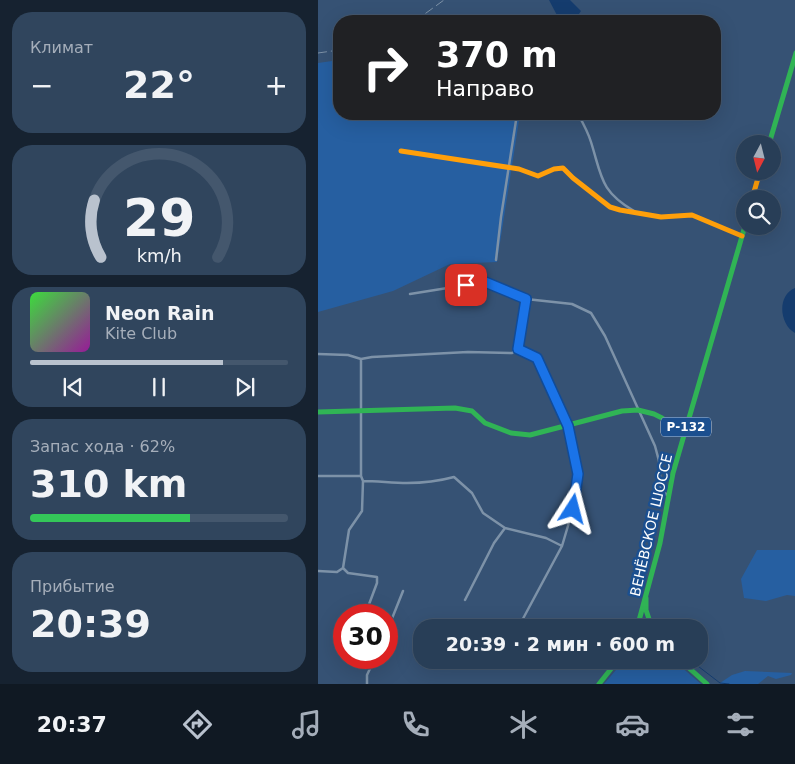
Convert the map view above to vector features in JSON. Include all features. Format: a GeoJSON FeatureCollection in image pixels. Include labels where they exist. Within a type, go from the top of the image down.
{"type":"FeatureCollection","features":[{"type":"Feature","properties":{"kind":"street"},"geometry":{"type":"LineString","coordinates":[[771,135],[796,53]]}},
{"type":"Feature","properties":{"kind":"street"},"geometry":{"type":"LineString","coordinates":[[789,75],[796,77]]}},
{"type":"Feature","properties":{"kind":"street"},"geometry":{"type":"LineString","coordinates":[[496,260],[500,217],[516,120]]}},
{"type":"Feature","properties":{"kind":"street"},"geometry":{"type":"LineString","coordinates":[[581,120],[589,136],[605,186],[616,198],[636,212]]}},
{"type":"Feature","properties":{"kind":"street"},"geometry":{"type":"LineString","coordinates":[[401,151],[509,167],[538,176],[554,169],[563,168],[610,207],[660,217],[692,215],[742,236]]}},
{"type":"Feature","properties":{"kind":"street","name":"ВЕНЁВСКОЕ ШОССЕ"},"geometry":{"type":"LineString","coordinates":[[639,619],[660,543],[673,473],[742,236]]}},
{"type":"Feature","properties":{"kind":"street"},"geometry":{"type":"LineString","coordinates":[[410,294],[485,282],[526,299],[572,304],[591,313],[605,336],[655,446],[659,461],[661,489],[668,496]]}},
{"type":"Feature","properties":{"kind":"street"},"geometry":{"type":"LineString","coordinates":[[318,354],[361,359],[468,352],[512,353],[518,349],[526,299]]}},
{"type":"Feature","properties":{"kind":"street"},"geometry":{"type":"LineString","coordinates":[[518,349],[537,358],[568,426],[578,474],[573,509],[562,546],[523,619]]}},
{"type":"Feature","properties":{"kind":"street"},"geometry":{"type":"LineString","coordinates":[[318,571],[337,572],[343,568],[349,530],[362,511],[361,359]]}},
{"type":"Feature","properties":{"kind":"street"},"geometry":{"type":"LineString","coordinates":[[318,412],[455,408],[472,411],[485,423],[511,433],[530,435],[622,411],[638,410],[662,418],[684,435]]}},
{"type":"Feature","properties":{"kind":"street"},"geometry":{"type":"LineString","coordinates":[[318,476],[361,476]]}},
{"type":"Feature","properties":{"kind":"street"},"geometry":{"type":"LineString","coordinates":[[363,481],[407,483],[444,480],[454,477],[472,494],[483,513],[504,528],[546,538],[562,546]]}},
{"type":"Feature","properties":{"kind":"street"},"geometry":{"type":"LineString","coordinates":[[465,600],[494,543],[504,528]]}},
{"type":"Feature","properties":{"kind":"street"},"geometry":{"type":"LineString","coordinates":[[343,568],[348,573],[377,577],[377,583],[368,604]]}},
{"type":"Feature","properties":{"kind":"street"},"geometry":{"type":"LineString","coordinates":[[398,604],[403,591]]}},
{"type":"Feature","properties":{"kind":"street"},"geometry":{"type":"LineString","coordinates":[[646,594],[646,610],[648,619]]}},
{"type":"Feature","properties":{"kind":"street"},"geometry":{"type":"LineString","coordinates":[[367,684],[367,675],[370,669]]}},
{"type":"Feature","properties":{"kind":"street"},"geometry":{"type":"LineString","coordinates":[[599,684],[611,669]]}},
{"type":"Feature","properties":{"kind":"street"},"geometry":{"type":"LineString","coordinates":[[690,669],[707,684]]}},
{"type":"Feature","properties":{"kind":"shaded area"},"geometry":{"type":"Polygon","coordinates":[[[549,0],[570,0],[581,11],[578,15],[557,15],[549,0]]]}},
{"type":"Feature","properties":{"kind":"shaded area"},"geometry":{"type":"Polygon","coordinates":[[[333,61],[333,120],[519,120],[497,262],[450,264],[393,291],[318,312],[318,63],[333,61]]]}},
{"type":"Feature","properties":{"kind":"shaded area"},"geometry":{"type":"Polygon","coordinates":[[[795,288],[795,333],[786,323],[782,310],[785,297],[795,288]]]}},
{"type":"Feature","properties":{"kind":"shaded area"},"geometry":{"type":"Polygon","coordinates":[[[757,550],[795,550],[795,596],[787,595],[766,601],[744,598],[741,579],[757,550]]]}},
{"type":"Feature","properties":{"kind":"shaded area"},"geometry":{"type":"Polygon","coordinates":[[[684,669],[701,684],[604,684],[616,670],[684,669]]]}},
{"type":"Feature","properties":{"kind":"shaded area"},"geometry":{"type":"Polygon","coordinates":[[[745,671],[792,673],[791,675],[776,679],[768,676],[758,684],[720,683],[732,675],[745,671]]]}},
{"type":"Feature","properties":{"kind":"waterway"},"geometry":{"type":"LineString","coordinates":[[702,669],[720,683],[729,684]]}},
{"type":"Feature","properties":{"kind":"railway"},"geometry":{"type":"LineString","coordinates":[[423,15],[444,0]]}},
{"type":"Feature","properties":{"kind":"railway"},"geometry":{"type":"LineString","coordinates":[[318,53],[333,51]]}},
{"type":"Feature","properties":{"kind":"traffic: fast"},"geometry":{"type":"LineString","coordinates":[[772,135],[796,53]]}},
{"type":"Feature","properties":{"kind":"traffic: fast"},"geometry":{"type":"LineString","coordinates":[[639,619],[660,543],[673,473],[742,235]]}},
{"type":"Feature","properties":{"kind":"traffic: fast"},"geometry":{"type":"LineString","coordinates":[[318,412],[455,408],[472,411],[485,423],[511,433],[530,435],[622,411],[638,410],[662,418],[684,435]]}},
{"type":"Feature","properties":{"kind":"traffic: fast"},"geometry":{"type":"LineString","coordinates":[[646,598],[646,610],[649,619]]}},
{"type":"Feature","properties":{"kind":"traffic: fast"},"geometry":{"type":"LineString","coordinates":[[599,684],[611,669]]}},
{"type":"Feature","properties":{"kind":"traffic: fast"},"geometry":{"type":"LineString","coordinates":[[690,669],[707,684]]}},
{"type":"Feature","properties":{"kind":"traffic: slow"},"geometry":{"type":"LineString","coordinates":[[401,151],[519,169],[538,176],[554,169],[563,168],[610,207],[661,217],[692,215],[742,236]]}},
{"type":"Feature","properties":{"kind":"traffic: slow"},"geometry":{"type":"LineString","coordinates":[[755,190],[757,180]]}},
{"type":"Feature","properties":{"kind":"route"},"geometry":{"type":"LineString","coordinates":[[466,285],[485,282],[526,299],[518,349],[537,358],[568,426],[578,474],[573,509]]}}]}
